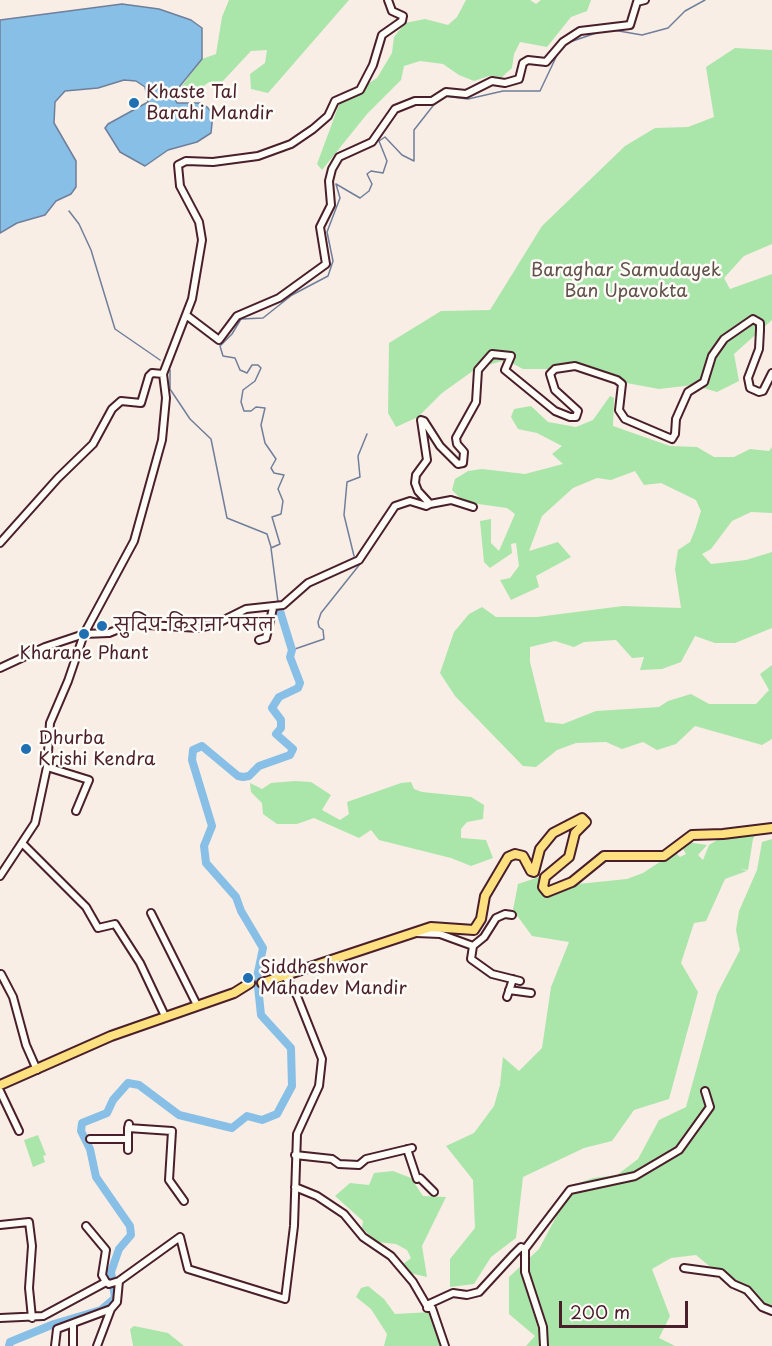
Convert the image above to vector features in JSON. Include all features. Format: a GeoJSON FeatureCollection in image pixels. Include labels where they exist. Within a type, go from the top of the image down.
{"type":"FeatureCollection","features":[{"type":"Feature","properties":{"kind":"main road"},"geometry":{"type":"LineString","coordinates":[[262,983],[413,933],[441,926],[469,932],[474,930],[480,919],[485,896],[508,857],[515,854],[523,856],[531,871],[534,872],[540,849],[548,838],[582,818],[586,822],[575,833],[569,857],[545,877],[543,887],[547,892],[572,882],[604,856],[664,856],[692,835],[772,828]]}},
{"type":"Feature","properties":{"kind":"main road"},"geometry":{"type":"LineString","coordinates":[[0,1085],[37,1070],[78,1049],[234,993],[250,983]]}},
{"type":"Feature","properties":{"kind":"street"},"geometry":{"type":"LineString","coordinates":[[0,876],[23,844],[34,823],[47,767],[48,728],[68,681],[84,634],[137,534],[164,433],[164,374],[192,299],[202,234],[194,212],[180,186],[178,165],[186,161],[213,162],[258,156],[291,144],[313,129],[328,116],[335,101],[360,90],[374,65],[382,35],[402,21],[403,16],[392,11],[388,0]]}},
{"type":"Feature","properties":{"kind":"street"},"geometry":{"type":"LineString","coordinates":[[186,315],[196,321],[214,339],[219,340],[237,316],[279,298],[326,264],[320,227],[331,205],[329,187],[332,169],[339,157],[372,142],[395,109],[415,101],[432,101],[446,92],[466,94],[492,81],[505,82],[519,79],[523,63],[528,60],[546,62],[563,42],[580,31],[630,25],[637,2],[645,0]]}},
{"type":"Feature","properties":{"kind":"street"},"geometry":{"type":"LineString","coordinates":[[430,504],[418,491],[415,483],[416,475],[427,460],[420,422],[424,421],[440,446],[458,464],[463,463],[464,452],[457,444],[456,438],[476,402],[478,370],[492,354],[511,356],[505,370],[555,411],[570,417],[576,417],[578,411],[566,403],[555,390],[550,374],[555,369],[575,366],[617,380],[622,384],[619,410],[625,418],[672,439],[675,434],[676,418],[688,392],[704,382],[712,356],[724,339],[753,319],[760,323],[760,330],[759,349],[748,378],[750,388],[759,392],[763,391],[772,373]]}},
{"type":"Feature","properties":{"kind":"street"},"geometry":{"type":"LineString","coordinates":[[0,543],[58,478],[93,444],[112,410],[121,400],[141,403],[149,376],[152,373],[164,374]]}},
{"type":"Feature","properties":{"kind":"street"},"geometry":{"type":"LineString","coordinates":[[0,668],[45,647],[84,634],[109,633],[131,624],[200,628],[218,623],[246,609],[273,608],[291,600],[310,581],[359,560],[395,506],[410,501],[426,506],[451,500],[473,507]]}},
{"type":"Feature","properties":{"kind":"street"},"geometry":{"type":"LineString","coordinates":[[259,640],[266,638],[273,608]]}},
{"type":"Feature","properties":{"kind":"street"},"geometry":{"type":"LineString","coordinates":[[47,767],[89,780],[76,810]]}},
{"type":"Feature","properties":{"kind":"street"},"geometry":{"type":"LineString","coordinates":[[23,844],[86,907],[98,927],[115,924],[140,963],[165,1016]]}},
{"type":"Feature","properties":{"kind":"street"},"geometry":{"type":"LineString","coordinates":[[151,913],[197,1005]]}},
{"type":"Feature","properties":{"kind":"street"},"geometry":{"type":"LineString","coordinates":[[512,915],[506,914],[496,918],[484,937],[473,946],[471,959],[492,974],[517,980],[508,993],[531,993]]}},
{"type":"Feature","properties":{"kind":"street"},"geometry":{"type":"LineString","coordinates":[[413,933],[440,934],[473,946]]}},
{"type":"Feature","properties":{"kind":"street"},"geometry":{"type":"LineString","coordinates":[[1,974],[13,997],[26,1045],[37,1070]]}},
{"type":"Feature","properties":{"kind":"street"},"geometry":{"type":"LineString","coordinates":[[0,1318],[43,1316],[107,1283],[118,1281],[180,1237],[188,1269],[285,1299],[295,1187],[297,1134],[319,1086],[322,1059],[297,996],[285,976]]}},
{"type":"Feature","properties":{"kind":"street"},"geometry":{"type":"LineString","coordinates":[[250,983],[262,983]]}},
{"type":"Feature","properties":{"kind":"street"},"geometry":{"type":"LineString","coordinates":[[0,1091],[19,1131]]}},
{"type":"Feature","properties":{"kind":"street"},"geometry":{"type":"LineString","coordinates":[[544,1346],[543,1327],[525,1272],[525,1249],[570,1190],[635,1176],[679,1150],[710,1107],[705,1091]]}},
{"type":"Feature","properties":{"kind":"street"},"geometry":{"type":"LineString","coordinates":[[128,1150],[128,1126],[172,1131],[169,1180],[184,1201]]}},
{"type":"Feature","properties":{"kind":"street"},"geometry":{"type":"LineString","coordinates":[[90,1139],[128,1139]]}},
{"type":"Feature","properties":{"kind":"street"},"geometry":{"type":"LineString","coordinates":[[296,1155],[332,1159],[339,1164],[359,1165],[366,1159],[409,1149],[417,1179],[420,1178],[434,1192]]}},
{"type":"Feature","properties":{"kind":"street"},"geometry":{"type":"LineString","coordinates":[[295,1187],[344,1214],[363,1237],[391,1256],[413,1282],[427,1308],[432,1308],[445,1346]]}},
{"type":"Feature","properties":{"kind":"street"},"geometry":{"type":"LineString","coordinates":[[0,1225],[29,1222],[32,1318]]}},
{"type":"Feature","properties":{"kind":"street"},"geometry":{"type":"LineString","coordinates":[[86,1226],[106,1250],[102,1275],[107,1283]]}},
{"type":"Feature","properties":{"kind":"street"},"geometry":{"type":"LineString","coordinates":[[427,1306],[453,1293],[467,1295],[479,1292],[514,1254],[522,1248],[525,1249]]}},
{"type":"Feature","properties":{"kind":"street"},"geometry":{"type":"LineString","coordinates":[[684,1268],[721,1273],[733,1284],[747,1290],[762,1307],[772,1311]]}},
{"type":"Feature","properties":{"kind":"street"},"geometry":{"type":"LineString","coordinates":[[98,1346],[111,1309],[117,1302],[118,1281]]}},
{"type":"Feature","properties":{"kind":"street"},"geometry":{"type":"LineString","coordinates":[[55,1346],[57,1329],[73,1325],[111,1309]]}},
{"type":"Feature","properties":{"kind":"street"},"geometry":{"type":"LineString","coordinates":[[73,1325],[73,1346]]}},
{"type":"Feature","properties":{"kind":"green space"},"geometry":{"type":"Polygon","coordinates":[[[229,0],[349,0],[268,93],[251,89],[250,74],[265,63],[267,50],[251,51],[222,82],[209,82],[186,99],[176,94],[202,59],[216,54],[222,17],[229,0]]]}},
{"type":"Feature","properties":{"kind":"green space"},"geometry":{"type":"Polygon","coordinates":[[[466,0],[530,0],[536,4],[541,0],[591,0],[587,11],[571,17],[547,47],[520,42],[514,54],[512,68],[502,77],[489,76],[474,81],[459,75],[443,64],[420,61],[404,66],[401,80],[367,114],[322,170],[317,164],[340,102],[377,78],[392,53],[394,37],[405,23],[425,19],[448,25],[457,17],[466,0]]]}},
{"type":"Feature","properties":{"kind":"green space","name":"Baraghar Samudayek Ban Upavokta"},"geometry":{"type":"Polygon","coordinates":[[[735,48],[772,50],[772,244],[744,256],[724,278],[730,289],[772,274],[772,320],[734,354],[739,381],[717,392],[693,385],[659,389],[621,382],[578,369],[523,369],[506,360],[477,368],[442,393],[418,417],[396,427],[388,413],[389,343],[441,311],[490,310],[542,226],[625,146],[655,128],[688,127],[714,117],[706,67],[735,48]]]}},
{"type":"Feature","properties":{"kind":"green space"},"geometry":{"type":"Polygon","coordinates":[[[610,396],[614,398],[613,426],[670,446],[697,447],[714,457],[734,457],[750,449],[769,451],[772,447],[772,513],[751,512],[732,521],[711,549],[702,554],[711,564],[746,560],[772,552],[772,628],[735,643],[715,643],[695,636],[681,662],[662,669],[640,670],[644,657],[632,658],[616,640],[584,642],[574,647],[555,641],[530,647],[530,662],[545,722],[563,724],[596,711],[659,707],[668,701],[691,694],[709,704],[756,704],[769,690],[760,674],[772,665],[772,739],[762,745],[695,726],[676,744],[657,750],[643,742],[622,749],[606,742],[576,743],[557,750],[536,767],[523,766],[455,696],[440,673],[454,632],[469,614],[482,607],[496,617],[537,617],[623,606],[681,608],[675,569],[678,550],[690,542],[701,511],[696,500],[661,483],[644,485],[635,471],[611,480],[597,478],[573,488],[542,516],[529,551],[558,542],[571,557],[536,576],[539,587],[511,600],[500,580],[510,578],[519,566],[516,543],[511,544],[512,553],[490,568],[484,562],[480,521],[491,519],[491,543],[499,551],[515,514],[507,508],[464,502],[452,490],[455,479],[468,471],[482,469],[525,474],[563,464],[552,454],[562,446],[537,433],[518,429],[511,417],[514,409],[531,406],[548,422],[576,427],[593,420],[610,396]]]}},
{"type":"Feature","properties":{"kind":"green space"},"geometry":{"type":"Polygon","coordinates":[[[311,782],[331,795],[322,810],[340,820],[349,814],[347,802],[401,783],[411,782],[414,789],[422,792],[471,797],[484,805],[483,819],[467,822],[461,829],[461,838],[486,840],[493,858],[471,866],[451,858],[379,840],[371,830],[359,838],[314,818],[297,824],[277,824],[263,814],[262,803],[251,792],[250,783],[262,789],[271,783],[311,782]]]}},
{"type":"Feature","properties":{"kind":"green space"},"geometry":{"type":"Polygon","coordinates":[[[757,832],[753,839],[748,870],[740,869],[747,871],[725,879],[706,921],[694,923],[681,963],[698,992],[669,1099],[634,1110],[612,1141],[584,1148],[523,1177],[516,1238],[491,1257],[474,1284],[450,1287],[450,1259],[475,1228],[473,1180],[446,1146],[474,1133],[494,1106],[500,1085],[503,1057],[519,1071],[542,1048],[551,987],[569,942],[532,936],[513,910],[518,884],[539,877],[542,896],[578,884],[627,879],[643,873],[675,852],[680,857],[686,854],[681,845],[686,842],[707,845],[698,855],[703,860],[709,845],[724,836],[757,832]]]}},
{"type":"Feature","properties":{"kind":"green space"},"geometry":{"type":"Polygon","coordinates":[[[772,839],[772,1308],[744,1295],[696,1255],[671,1258],[652,1269],[670,1316],[659,1338],[675,1346],[526,1346],[535,1336],[509,1314],[509,1277],[539,1249],[573,1185],[593,1178],[617,1175],[638,1159],[659,1120],[686,1107],[717,994],[740,950],[736,930],[739,911],[757,870],[762,842],[772,839]]]}},
{"type":"Feature","properties":{"kind":"green space"},"geometry":{"type":"Polygon","coordinates":[[[38,1135],[46,1155],[43,1156],[45,1162],[33,1167],[24,1140],[38,1135]]]}},
{"type":"Feature","properties":{"kind":"green space"},"geometry":{"type":"Polygon","coordinates":[[[393,1171],[411,1178],[423,1196],[446,1197],[422,1246],[427,1277],[410,1273],[402,1265],[411,1258],[407,1250],[396,1244],[377,1242],[362,1228],[363,1221],[335,1196],[350,1183],[369,1185],[374,1173],[393,1171]]]}},
{"type":"Feature","properties":{"kind":"green space"},"geometry":{"type":"Polygon","coordinates":[[[368,1286],[384,1299],[395,1314],[431,1312],[441,1346],[384,1346],[387,1334],[371,1309],[356,1297],[361,1288],[368,1286]]]}},
{"type":"Feature","properties":{"kind":"green space"},"geometry":{"type":"Polygon","coordinates":[[[134,1326],[168,1333],[184,1346],[133,1346],[130,1329],[134,1326]]]}},
{"type":"Feature","properties":{"kind":"water"},"geometry":{"type":"Polygon","coordinates":[[[122,4],[159,9],[191,20],[202,28],[202,59],[180,86],[175,99],[177,103],[201,103],[207,107],[213,114],[211,133],[197,142],[168,150],[145,166],[120,152],[105,128],[108,124],[148,102],[145,87],[136,81],[124,80],[98,88],[65,91],[55,102],[54,123],[76,161],[76,187],[71,194],[56,201],[45,215],[17,223],[0,233],[0,20],[122,4]]]}},
{"type":"Feature","properties":{"kind":"waterway"},"geometry":{"type":"LineString","coordinates":[[613,30],[642,35],[668,28],[685,11],[705,0]]}},
{"type":"Feature","properties":{"kind":"waterway"},"geometry":{"type":"LineString","coordinates":[[567,43],[599,32]]}},
{"type":"Feature","properties":{"kind":"waterway"},"geometry":{"type":"LineString","coordinates":[[444,96],[468,99],[503,91],[540,91],[558,53]]}},
{"type":"Feature","properties":{"kind":"waterway"},"geometry":{"type":"LineString","coordinates":[[278,602],[271,548],[280,544],[272,517],[281,514],[283,501],[278,489],[284,475],[274,473],[271,468],[276,459],[265,443],[261,425],[265,408],[256,407],[251,411],[244,411],[241,402],[243,390],[255,381],[261,368],[258,365],[252,365],[247,373],[240,370],[235,358],[223,356],[220,346],[232,334],[241,319],[263,318],[292,295],[328,276],[333,261],[327,232],[340,198],[336,184],[360,198],[369,191],[372,184],[367,174],[371,171],[383,173],[387,161],[379,141],[385,137],[402,155],[414,161],[414,130],[436,102]]}},
{"type":"Feature","properties":{"kind":"waterway"},"geometry":{"type":"LineString","coordinates":[[69,211],[79,224],[91,250],[115,329],[160,360]]}},
{"type":"Feature","properties":{"kind":"waterway"},"geometry":{"type":"LineString","coordinates":[[170,370],[170,389],[190,419],[211,439],[227,518],[267,534],[271,547]]}},
{"type":"Feature","properties":{"kind":"waterway"},"geometry":{"type":"LineString","coordinates":[[354,556],[344,515],[347,482],[360,477],[358,456],[367,434]]}},
{"type":"Feature","properties":{"kind":"waterway"},"geometry":{"type":"LineString","coordinates":[[292,650],[324,639],[323,630],[319,627],[318,622],[321,613],[360,564]]}},
{"type":"Feature","properties":{"kind":"waterway"},"geometry":{"type":"LineString","coordinates":[[9,1346],[10,1342],[54,1324],[101,1310],[115,1298],[111,1272],[119,1249],[131,1235],[130,1226],[96,1177],[90,1149],[81,1131],[82,1123],[107,1113],[113,1100],[128,1083],[139,1085],[179,1115],[232,1128],[247,1116],[262,1120],[277,1114],[292,1086],[291,1048],[261,1015],[257,977],[263,948],[241,911],[236,897],[206,863],[204,846],[212,826],[192,760],[193,750],[202,746],[238,776],[243,777],[249,776],[259,766],[290,755],[293,749],[276,734],[281,728],[281,720],[272,708],[279,697],[298,688],[300,683],[290,657],[292,650],[280,611]]}},
{"type":"Feature","properties":{"kind":"place","name":"Khaste Tal Barahi Mandir"},"geometry":{"type":"Point","coordinates":[134,103]}},
{"type":"Feature","properties":{"kind":"place","name":"सुदिप किराना पसल"},"geometry":{"type":"Point","coordinates":[102,626]}},
{"type":"Feature","properties":{"kind":"place","name":"Kharane Phant"},"geometry":{"type":"Point","coordinates":[84,634]}},
{"type":"Feature","properties":{"kind":"place","name":"Dhurba Krishi Kendra"},"geometry":{"type":"Point","coordinates":[26,749]}},
{"type":"Feature","properties":{"kind":"place","name":"Siddheshwor Mahadev Mandir"},"geometry":{"type":"Point","coordinates":[248,978]}}]}
